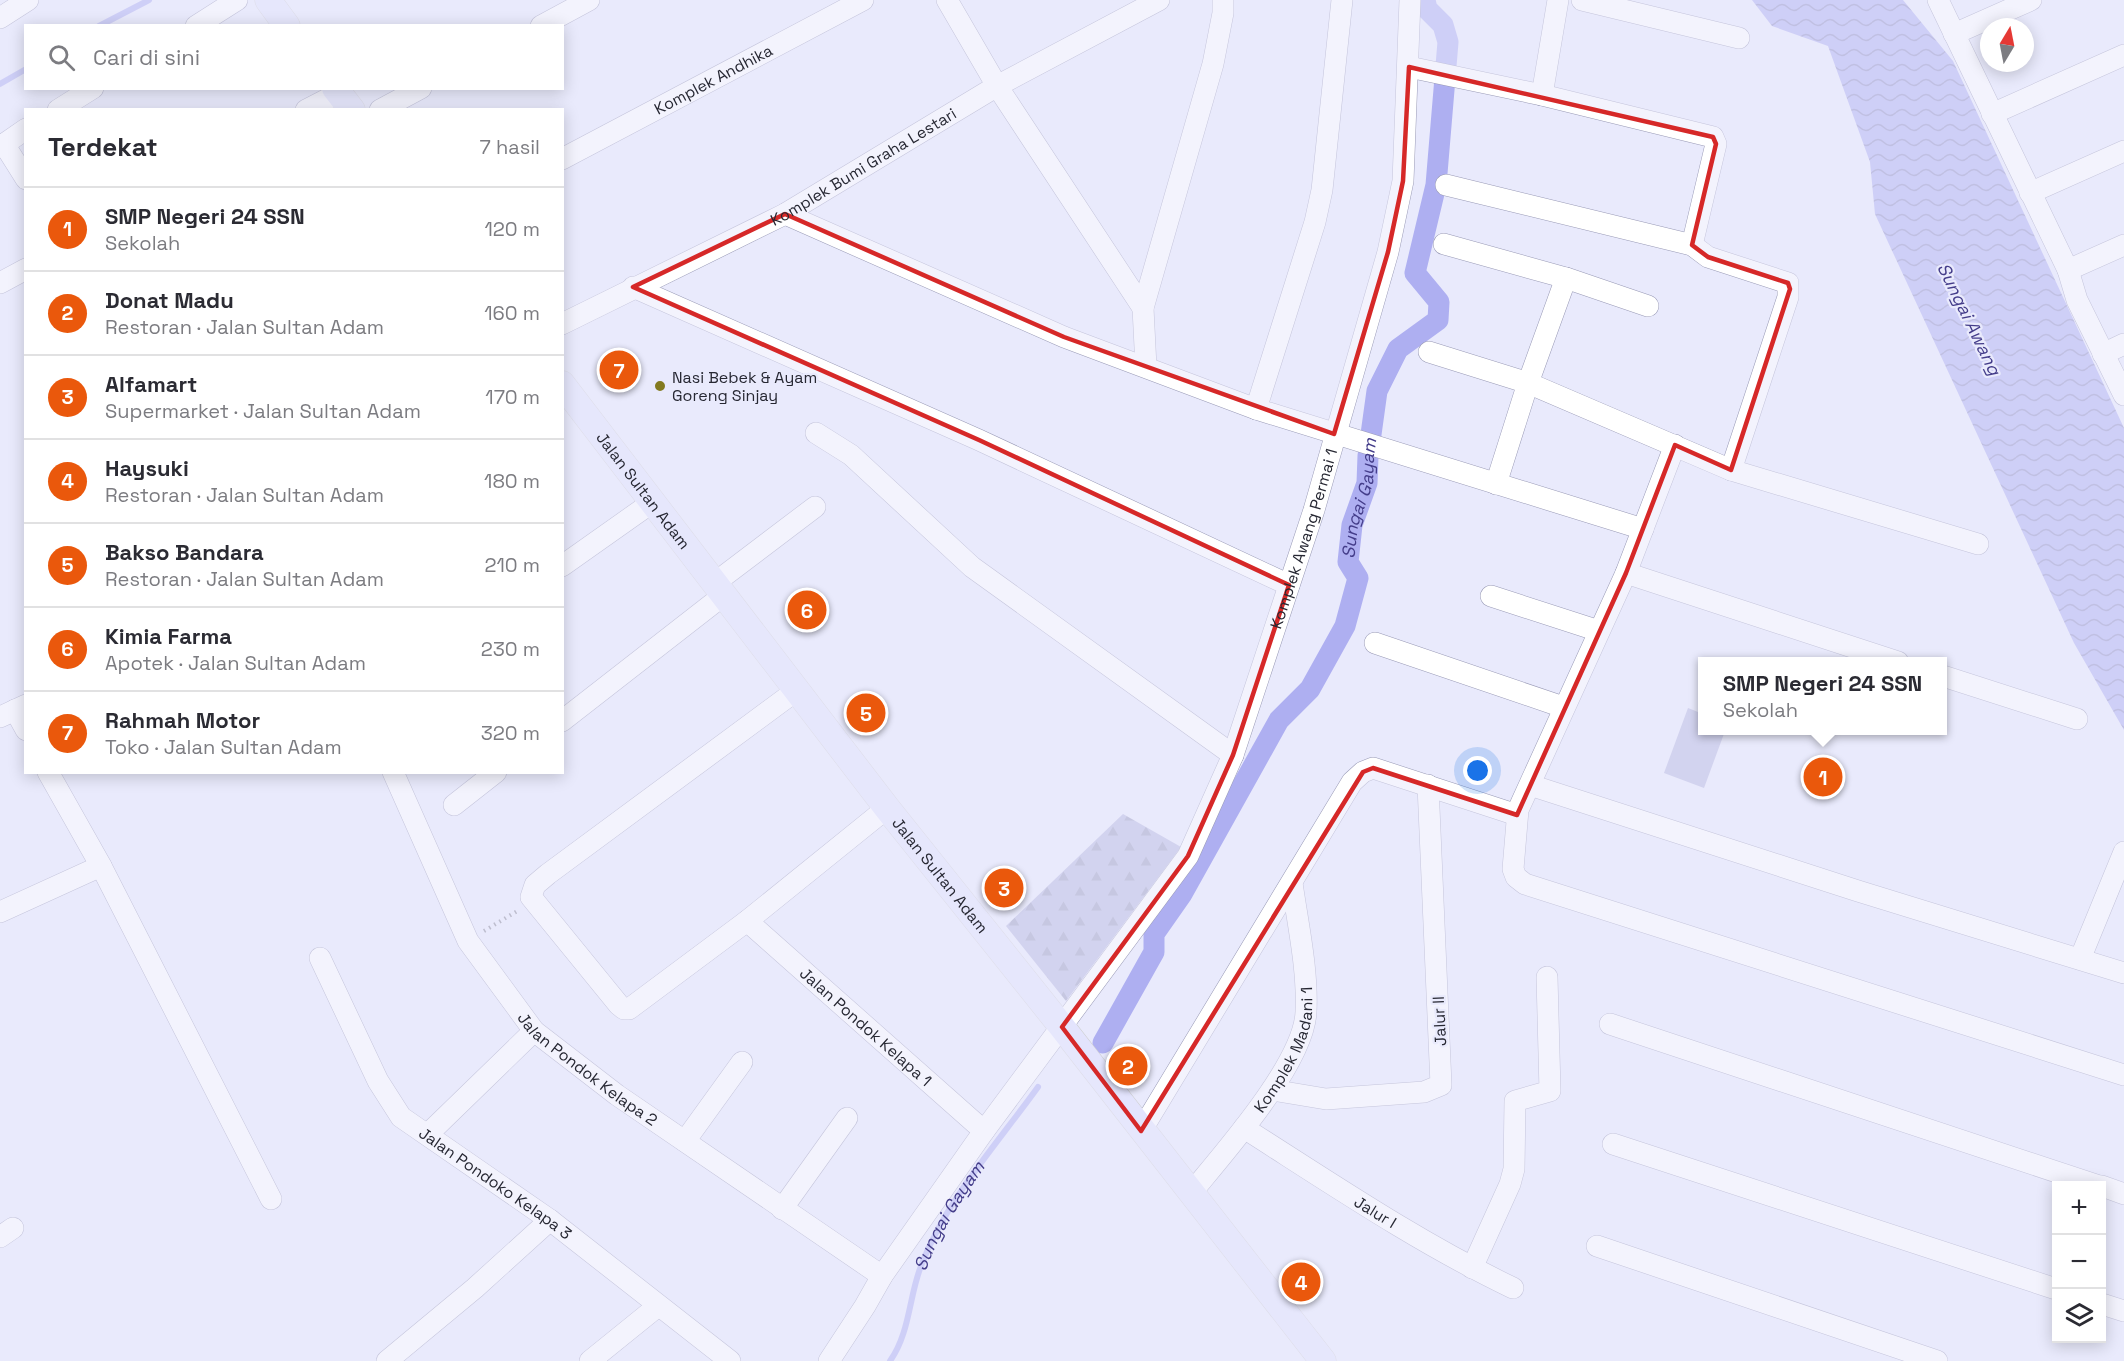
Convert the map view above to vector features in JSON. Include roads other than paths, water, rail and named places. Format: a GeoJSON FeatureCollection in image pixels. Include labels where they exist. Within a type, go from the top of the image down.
{"type":"FeatureCollection","features":[{"type":"Feature","properties":{"kind":"main road"},"geometry":{"type":"LineString","coordinates":[[268,0],[286,24]]}},
{"type":"Feature","properties":{"kind":"main road","name":"Jalan Sultan Adam"},"geometry":{"type":"LineString","coordinates":[[566,398],[654,501],[887,808],[1062,1027],[1323,1361]]}},
{"type":"Feature","properties":{"kind":"street"},"geometry":{"type":"LineString","coordinates":[[0,18],[28,0]]}},
{"type":"Feature","properties":{"kind":"street"},"geometry":{"type":"LineString","coordinates":[[199,24],[237,0]]}},
{"type":"Feature","properties":{"kind":"street"},"geometry":{"type":"LineString","coordinates":[[545,24],[589,0]]}},
{"type":"Feature","properties":{"kind":"street","name":"Komplek Andhika"},"geometry":{"type":"LineString","coordinates":[[564,158],[863,0]]}},
{"type":"Feature","properties":{"kind":"street"},"geometry":{"type":"LineString","coordinates":[[947,0],[997,86],[1143,308]]}},
{"type":"Feature","properties":{"kind":"street","name":"Komplek Bumi Graha Lestari"},"geometry":{"type":"LineString","coordinates":[[564,323],[785,214],[997,86],[1159,0]]}},
{"type":"Feature","properties":{"kind":"street"},"geometry":{"type":"LineString","coordinates":[[1146,367],[1143,308],[1212,64],[1223,13],[1223,0]]}},
{"type":"Feature","properties":{"kind":"street"},"geometry":{"type":"LineString","coordinates":[[1256,409],[1320,201],[1342,0]]}},
{"type":"Feature","properties":{"kind":"street","name":"Komplek Awang Permai 1"},"geometry":{"type":"LineString","coordinates":[[829,1361],[882,1276],[984,1131],[1188,856],[1233,755],[1314,510],[1388,252],[1401,191],[1409,67],[1410,0]]}},
{"type":"Feature","properties":{"kind":"street"},"geometry":{"type":"LineString","coordinates":[[1542,95],[1558,0]]}},
{"type":"Feature","properties":{"kind":"street"},"geometry":{"type":"LineString","coordinates":[[1582,0],[1739,38]]}},
{"type":"Feature","properties":{"kind":"street"},"geometry":{"type":"LineString","coordinates":[[1938,0],[2068,270],[2077,300],[2124,395]]}},
{"type":"Feature","properties":{"kind":"street"},"geometry":{"type":"LineString","coordinates":[[1954,34],[2031,0]]}},
{"type":"Feature","properties":{"kind":"street"},"geometry":{"type":"LineString","coordinates":[[1992,114],[2124,55]]}},
{"type":"Feature","properties":{"kind":"street"},"geometry":{"type":"LineString","coordinates":[[1409,67],[1542,95],[1713,137],[1716,144],[1692,245]]}},
{"type":"Feature","properties":{"kind":"street"},"geometry":{"type":"LineString","coordinates":[[61,108],[90,90]]}},
{"type":"Feature","properties":{"kind":"street"},"geometry":{"type":"LineString","coordinates":[[384,108],[417,90]]}},
{"type":"Feature","properties":{"kind":"street"},"geometry":{"type":"LineString","coordinates":[[312,108],[342,97]]}},
{"type":"Feature","properties":{"kind":"street"},"geometry":{"type":"LineString","coordinates":[[24,130],[2,145],[24,176]]}},
{"type":"Feature","properties":{"kind":"street"},"geometry":{"type":"LineString","coordinates":[[2030,193],[2124,151]]}},
{"type":"Feature","properties":{"kind":"street"},"geometry":{"type":"LineString","coordinates":[[1446,185],[1692,245],[1707,257],[1788,283],[1790,289],[1731,470]]}},
{"type":"Feature","properties":{"kind":"street"},"geometry":{"type":"LineString","coordinates":[[785,214],[1064,337],[1256,409],[1643,529]]}},
{"type":"Feature","properties":{"kind":"street"},"geometry":{"type":"LineString","coordinates":[[1444,244],[1566,278],[1648,306]]}},
{"type":"Feature","properties":{"kind":"street"},"geometry":{"type":"LineString","coordinates":[[2068,270],[2124,245]]}},
{"type":"Feature","properties":{"kind":"street"},"geometry":{"type":"LineString","coordinates":[[0,283],[24,270]]}},
{"type":"Feature","properties":{"kind":"street"},"geometry":{"type":"LineString","coordinates":[[1496,484],[1528,383],[1566,278]]}},
{"type":"Feature","properties":{"kind":"street"},"geometry":{"type":"LineString","coordinates":[[633,287],[979,440],[1289,585]]}},
{"type":"Feature","properties":{"kind":"street"},"geometry":{"type":"LineString","coordinates":[[2103,354],[2124,344]]}},
{"type":"Feature","properties":{"kind":"street"},"geometry":{"type":"LineString","coordinates":[[1429,352],[1528,383],[1731,470],[1978,544]]}},
{"type":"Feature","properties":{"kind":"street"},"geometry":{"type":"LineString","coordinates":[[816,433],[851,455],[972,567],[1233,755]]}},
{"type":"Feature","properties":{"kind":"street"},"geometry":{"type":"LineString","coordinates":[[1675,445],[1626,573],[1563,707],[1517,815],[1513,869],[1516,877],[1525,884],[2124,1075]]}},
{"type":"Feature","properties":{"kind":"street"},"geometry":{"type":"LineString","coordinates":[[564,565],[654,501]]}},
{"type":"Feature","properties":{"kind":"street"},"geometry":{"type":"LineString","coordinates":[[564,719],[815,507]]}},
{"type":"Feature","properties":{"kind":"street"},"geometry":{"type":"LineString","coordinates":[[1626,573],[1883,657]]}},
{"type":"Feature","properties":{"kind":"street"},"geometry":{"type":"LineString","coordinates":[[1491,596],[1599,631]]}},
{"type":"Feature","properties":{"kind":"street"},"geometry":{"type":"LineString","coordinates":[[1375,643],[1563,707]]}},
{"type":"Feature","properties":{"kind":"street"},"geometry":{"type":"LineString","coordinates":[[1947,677],[2077,718]]}},
{"type":"Feature","properties":{"kind":"street"},"geometry":{"type":"LineString","coordinates":[[797,690],[548,874],[536,885],[531,897],[624,1010],[629,1009],[747,921],[887,808]]}},
{"type":"Feature","properties":{"kind":"street"},"geometry":{"type":"LineString","coordinates":[[13,711],[24,727]]}},
{"type":"Feature","properties":{"kind":"street"},"geometry":{"type":"LineString","coordinates":[[1141,1131],[1353,782],[1363,772],[1372,768],[1517,815]]}},
{"type":"Feature","properties":{"kind":"street"},"geometry":{"type":"LineString","coordinates":[[49,774],[101,866],[271,1199]]}},
{"type":"Feature","properties":{"kind":"street","name":"Jalan Pondok Kelapa 2"},"geometry":{"type":"LineString","coordinates":[[394,774],[468,941],[534,1031],[617,1095],[882,1276]]}},
{"type":"Feature","properties":{"kind":"street"},"geometry":{"type":"LineString","coordinates":[[454,805],[493,774]]}},
{"type":"Feature","properties":{"kind":"street","name":"Jalur II"},"geometry":{"type":"LineString","coordinates":[[1272,1090],[1326,1099],[1424,1092],[1441,1085],[1428,785]]}},
{"type":"Feature","properties":{"kind":"street"},"geometry":{"type":"LineString","coordinates":[[1530,785],[1858,891],[2124,973]]}},
{"type":"Feature","properties":{"kind":"street"},"geometry":{"type":"LineString","coordinates":[[2080,959],[2124,852]]}},
{"type":"Feature","properties":{"kind":"street"},"geometry":{"type":"LineString","coordinates":[[0,912],[101,866]]}},
{"type":"Feature","properties":{"kind":"street","name":"Komplek Madani 1"},"geometry":{"type":"LineString","coordinates":[[1191,1192],[1272,1090],[1300,1036],[1306,1012],[1292,884]]}},
{"type":"Feature","properties":{"kind":"street","name":"Jalan Pondok Kelapa 1"},"geometry":{"type":"LineString","coordinates":[[747,921],[984,1131]]}},
{"type":"Feature","properties":{"kind":"street","name":"Jalan Pondoko Kelapa 3"},"geometry":{"type":"LineString","coordinates":[[320,958],[378,1081],[401,1117],[550,1220],[730,1361]]}},
{"type":"Feature","properties":{"kind":"street"},"geometry":{"type":"LineString","coordinates":[[1472,1268],[1510,1184],[1514,1169],[1515,1101],[1550,1091],[1547,977]]}},
{"type":"Feature","properties":{"kind":"street"},"geometry":{"type":"LineString","coordinates":[[1610,1024],[2085,1181]]}},
{"type":"Feature","properties":{"kind":"street"},"geometry":{"type":"LineString","coordinates":[[428,1134],[534,1031]]}},
{"type":"Feature","properties":{"kind":"street"},"geometry":{"type":"LineString","coordinates":[[685,1141],[742,1062]]}},
{"type":"Feature","properties":{"kind":"street"},"geometry":{"type":"LineString","coordinates":[[783,1209],[848,1118]]}},
{"type":"Feature","properties":{"kind":"street","name":"Jalur I"},"geometry":{"type":"LineString","coordinates":[[1244,1128],[1472,1268],[1513,1288]]}},
{"type":"Feature","properties":{"kind":"street"},"geometry":{"type":"LineString","coordinates":[[1613,1144],[2052,1288]]}},
{"type":"Feature","properties":{"kind":"street"},"geometry":{"type":"LineString","coordinates":[[2106,1188],[2124,1194]]}},
{"type":"Feature","properties":{"kind":"street"},"geometry":{"type":"LineString","coordinates":[[387,1361],[475,1288],[550,1220]]}},
{"type":"Feature","properties":{"kind":"street"},"geometry":{"type":"LineString","coordinates":[[1597,1246],[1937,1361]]}},
{"type":"Feature","properties":{"kind":"street"},"geometry":{"type":"LineString","coordinates":[[2106,1305],[2124,1311]]}},
{"type":"Feature","properties":{"kind":"street"},"geometry":{"type":"LineString","coordinates":[[590,1361],[658,1306]]}},
{"type":"Feature","properties":{"kind":"water","name":"Sungai Awang"},"geometry":{"type":"Polygon","coordinates":[[[1752,0],[1903,0],[1953,61],[2124,428],[2124,730],[2074,643],[1875,214],[1870,162],[1828,46],[1772,26],[1752,0]]]}},
{"type":"Feature","properties":{"kind":"waterway"},"geometry":{"type":"LineString","coordinates":[[103,24],[149,0]]}},
{"type":"Feature","properties":{"kind":"waterway","name":"Sungai Gayam"},"geometry":{"type":"LineString","coordinates":[[1103,1043],[1154,952],[1154,934],[1182,894],[1279,720],[1310,689],[1345,626],[1358,578],[1348,562],[1352,525],[1367,483],[1368,456],[1377,391],[1398,349],[1438,320],[1439,302],[1415,273],[1436,185],[1448,42],[1443,25],[1427,9],[1425,0]]}},
{"type":"Feature","properties":{"kind":"waterway"},"geometry":{"type":"LineString","coordinates":[[0,84],[24,70]]}},
{"type":"Feature","properties":{"kind":"waterway","name":"Sungai Gayam"},"geometry":{"type":"LineString","coordinates":[[890,1361],[902,1339],[921,1266],[944,1218],[958,1195],[1038,1087]]}},
{"type":"Feature","properties":{"kind":"place","name":"Rahmah Motor"},"geometry":{"type":"Point","coordinates":[619,370]}},
{"type":"Feature","properties":{"kind":"place","name":"Nasi Bebek & Ayam Goreng Sinjay"},"geometry":{"type":"Point","coordinates":[660,386]}},
{"type":"Feature","properties":{"kind":"place","name":"Kimia Farma"},"geometry":{"type":"Point","coordinates":[807,610]}},
{"type":"Feature","properties":{"kind":"place","name":"Bakso Bandara"},"geometry":{"type":"Point","coordinates":[866,713]}},
{"type":"Feature","properties":{"kind":"place","name":"SMP Negeri 24 SSN"},"geometry":{"type":"Point","coordinates":[1823,777]}},
{"type":"Feature","properties":{"kind":"place","name":"Alfamart"},"geometry":{"type":"Point","coordinates":[1004,888]}},
{"type":"Feature","properties":{"kind":"place","name":"Donat Madu"},"geometry":{"type":"Point","coordinates":[1128,1066]}},
{"type":"Feature","properties":{"kind":"place","name":"Haysuki"},"geometry":{"type":"Point","coordinates":[1301,1282]}}]}
